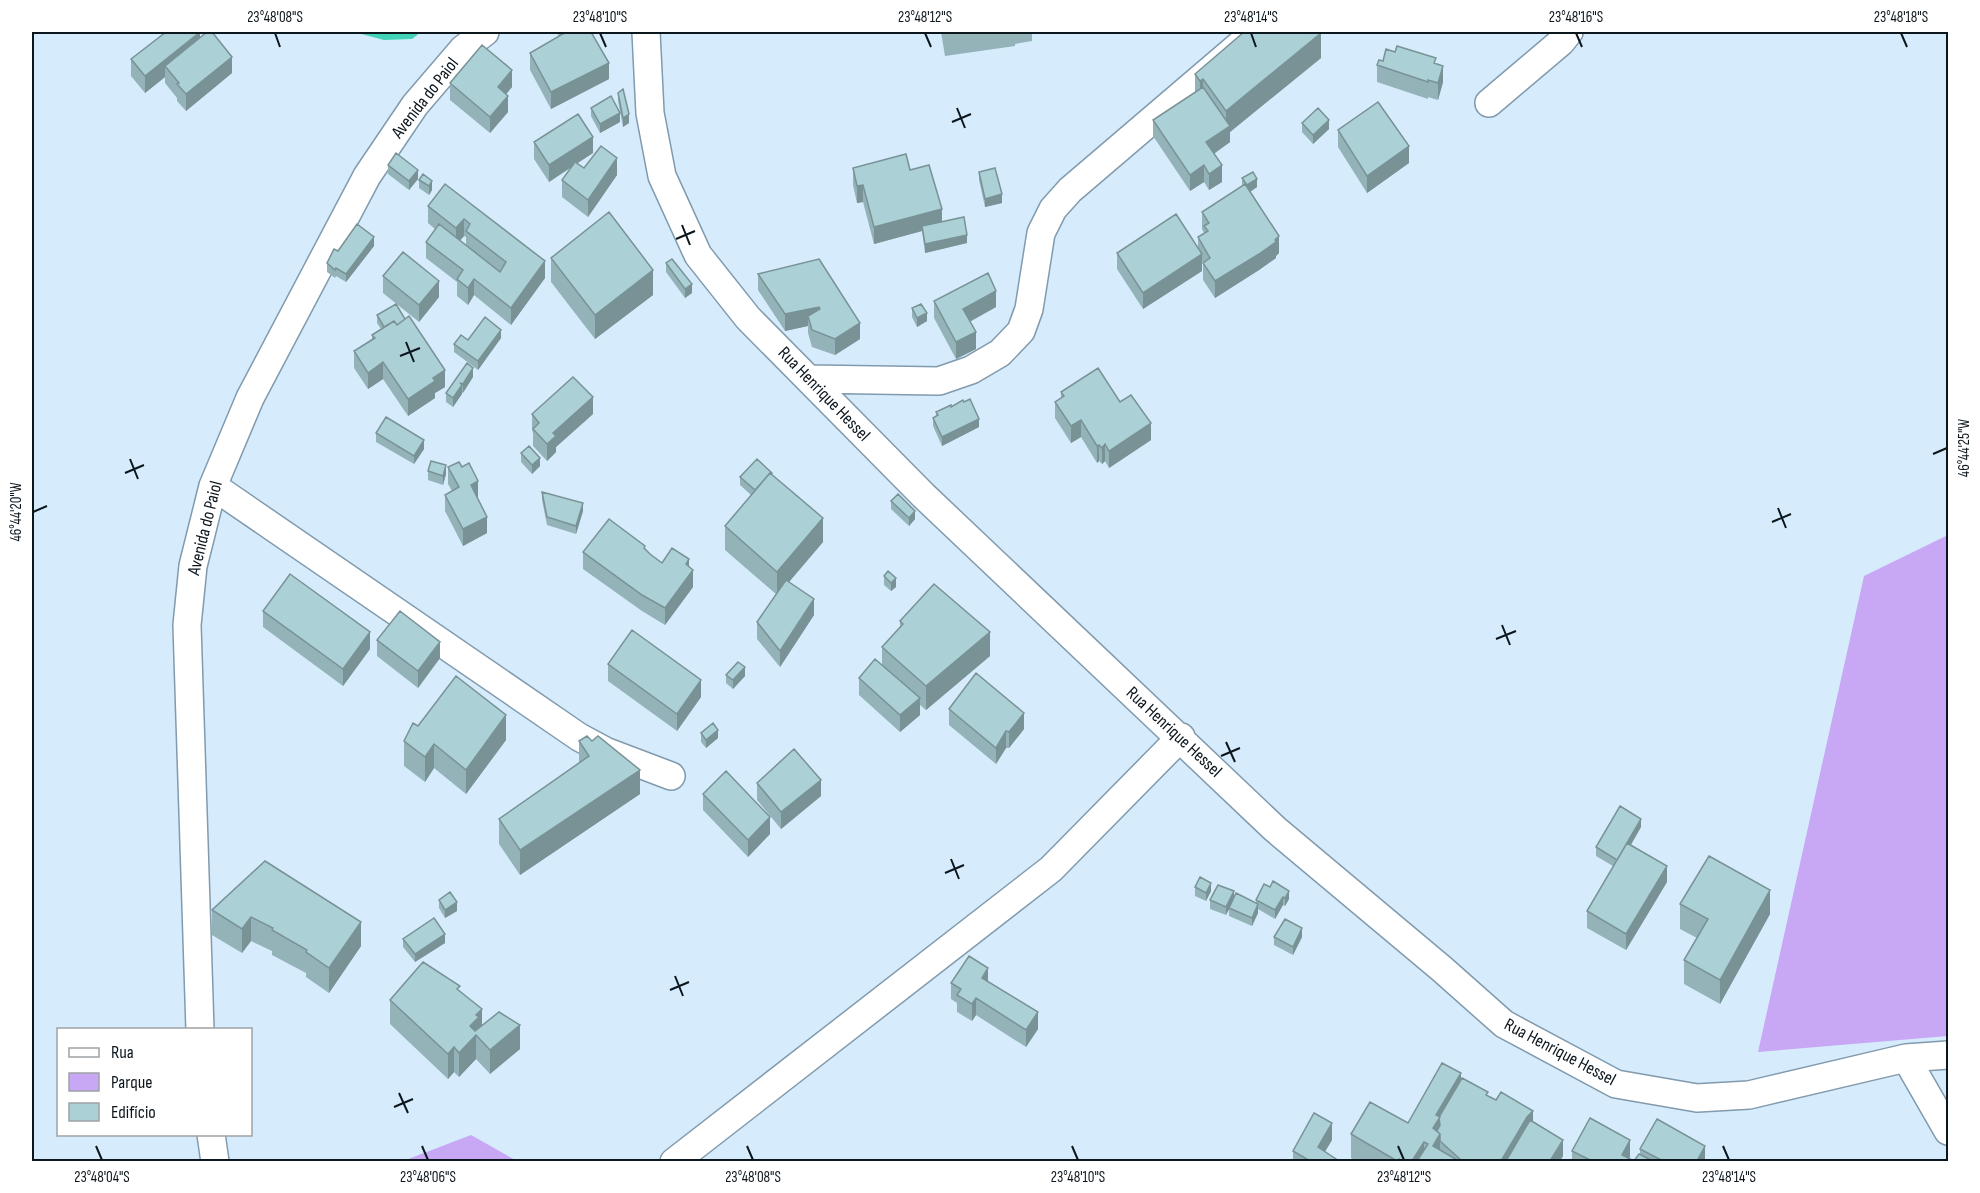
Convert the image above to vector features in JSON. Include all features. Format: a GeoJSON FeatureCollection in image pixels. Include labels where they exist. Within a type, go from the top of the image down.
{"type":"FeatureCollection","features":[{"type":"Feature","properties":{"kind":"street","name":"Avenida do Paiol"},"geometry":{"type":"LineString","coordinates":[[200,1028],[187,625],[193,566],[213,486],[250,398],[367,176],[415,105],[463,49],[485,32]]}},
{"type":"Feature","properties":{"kind":"street","name":"Rua Henrique Hessel"},"geometry":{"type":"LineString","coordinates":[[646,32],[651,113],[662,176],[698,255],[748,318],[848,421],[1031,600],[1181,737],[1275,829],[1425,954],[1504,1024],[1616,1084],[1697,1098],[1749,1095],[1906,1058],[1948,1054]]}},
{"type":"Feature","properties":{"kind":"street"},"geometry":{"type":"LineString","coordinates":[[809,379],[939,381],[971,369],[1000,353],[1021,331],[1029,309],[1041,233],[1053,209],[1070,190],[1255,32]]}},
{"type":"Feature","properties":{"kind":"street"},"geometry":{"type":"LineString","coordinates":[[1489,103],[1561,42],[1569,32]]}},
{"type":"Feature","properties":{"kind":"street"},"geometry":{"type":"LineString","coordinates":[[213,486],[579,737],[605,751],[671,776]]}},
{"type":"Feature","properties":{"kind":"street"},"geometry":{"type":"LineString","coordinates":[[674,1161],[1051,869],[1181,737]]}},
{"type":"Feature","properties":{"kind":"street"},"geometry":{"type":"LineString","coordinates":[[1906,1058],[1948,1131]]}},
{"type":"Feature","properties":{"kind":"street"},"geometry":{"type":"LineString","coordinates":[[211,1136],[215,1161]]}},
{"type":"Feature","properties":{"kind":"green space"},"geometry":{"type":"Polygon","coordinates":[[[1948,535],[1948,1036],[1758,1052],[1864,576],[1948,535]]]}},
{"type":"Feature","properties":{"kind":"green space"},"geometry":{"type":"Polygon","coordinates":[[[471,1135],[517,1161],[403,1161],[471,1135]]]}},
{"type":"Feature","properties":{"kind":"shaded area"},"geometry":{"type":"Polygon","coordinates":[[[354,32],[421,32],[412,39],[384,40],[354,32]]]}},
{"type":"Feature","properties":{"kind":"building"},"geometry":{"type":"Polygon","coordinates":[[[166,32],[200,32],[145,76],[131,59],[166,32]]]}},
{"type":"Feature","properties":{"kind":"building"},"geometry":{"type":"Polygon","coordinates":[[[207,32],[212,32],[232,57],[186,94],[165,66],[207,32]]]}},
{"type":"Feature","properties":{"kind":"building"},"geometry":{"type":"Polygon","coordinates":[[[566,32],[591,32],[609,63],[551,92],[530,53],[566,32]]]}},
{"type":"Feature","properties":{"kind":"building"},"geometry":{"type":"Polygon","coordinates":[[[1244,32],[1321,33],[1226,111],[1203,79],[1200,81],[1195,74],[1244,32]]]}},
{"type":"Feature","properties":{"kind":"building"},"geometry":{"type":"Polygon","coordinates":[[[482,45],[512,70],[498,87],[508,96],[490,117],[450,83],[482,45]]]}},
{"type":"Feature","properties":{"kind":"building"},"geometry":{"type":"Polygon","coordinates":[[[1397,46],[1436,58],[1434,63],[1443,66],[1438,83],[1428,80],[1428,82],[1377,65],[1379,60],[1383,61],[1386,49],[1395,52],[1397,46]]]}},
{"type":"Feature","properties":{"kind":"building"},"geometry":{"type":"Polygon","coordinates":[[[1203,87],[1230,126],[1206,142],[1222,165],[1209,174],[1204,165],[1190,175],[1153,120],[1203,87]]]}},
{"type":"Feature","properties":{"kind":"building"},"geometry":{"type":"Polygon","coordinates":[[[623,89],[629,114],[623,118],[618,93],[623,89]]]}},
{"type":"Feature","properties":{"kind":"building"},"geometry":{"type":"Polygon","coordinates":[[[611,96],[620,113],[600,124],[591,108],[611,96]]]}},
{"type":"Feature","properties":{"kind":"building"},"geometry":{"type":"Polygon","coordinates":[[[1378,102],[1409,146],[1367,176],[1338,130],[1378,102]]]}},
{"type":"Feature","properties":{"kind":"building"},"geometry":{"type":"Polygon","coordinates":[[[1318,108],[1329,120],[1313,135],[1302,123],[1318,108]]]}},
{"type":"Feature","properties":{"kind":"building"},"geometry":{"type":"Polygon","coordinates":[[[578,114],[593,137],[549,165],[534,142],[578,114]]]}},
{"type":"Feature","properties":{"kind":"building"},"geometry":{"type":"Polygon","coordinates":[[[601,146],[617,158],[588,200],[562,180],[575,162],[584,168],[601,146]]]}},
{"type":"Feature","properties":{"kind":"building"},"geometry":{"type":"Polygon","coordinates":[[[396,153],[418,170],[409,181],[388,165],[396,153]]]}},
{"type":"Feature","properties":{"kind":"building"},"geometry":{"type":"Polygon","coordinates":[[[906,154],[910,170],[929,165],[942,209],[874,227],[863,185],[857,186],[853,168],[906,154]]]}},
{"type":"Feature","properties":{"kind":"building"},"geometry":{"type":"Polygon","coordinates":[[[995,168],[1002,194],[985,199],[979,172],[995,168]]]}},
{"type":"Feature","properties":{"kind":"building"},"geometry":{"type":"Polygon","coordinates":[[[1253,172],[1257,179],[1247,185],[1242,178],[1253,172]]]}},
{"type":"Feature","properties":{"kind":"building"},"geometry":{"type":"Polygon","coordinates":[[[423,174],[432,181],[429,186],[419,180],[423,174]]]}},
{"type":"Feature","properties":{"kind":"building"},"geometry":{"type":"Polygon","coordinates":[[[445,184],[545,261],[511,308],[474,279],[468,288],[457,279],[463,270],[426,242],[439,224],[500,272],[506,262],[466,231],[470,224],[464,219],[456,228],[428,206],[445,184]]]}},
{"type":"Feature","properties":{"kind":"building"},"geometry":{"type":"Polygon","coordinates":[[[1245,184],[1279,236],[1276,242],[1259,254],[1215,281],[1203,263],[1210,258],[1198,237],[1208,231],[1204,226],[1209,223],[1202,212],[1245,184]]]}},
{"type":"Feature","properties":{"kind":"building"},"geometry":{"type":"Polygon","coordinates":[[[609,212],[653,270],[595,315],[551,258],[609,212]]]}},
{"type":"Feature","properties":{"kind":"building"},"geometry":{"type":"Polygon","coordinates":[[[1176,214],[1202,254],[1143,293],[1117,253],[1176,214]]]}},
{"type":"Feature","properties":{"kind":"building"},"geometry":{"type":"Polygon","coordinates":[[[964,217],[967,235],[925,244],[922,226],[964,217]]]}},
{"type":"Feature","properties":{"kind":"building"},"geometry":{"type":"Polygon","coordinates":[[[357,224],[374,237],[346,274],[336,268],[335,270],[327,263],[334,249],[338,251],[357,224]]]}},
{"type":"Feature","properties":{"kind":"building"},"geometry":{"type":"Polygon","coordinates":[[[403,252],[439,281],[419,305],[383,276],[403,252]]]}},
{"type":"Feature","properties":{"kind":"building"},"geometry":{"type":"Polygon","coordinates":[[[672,259],[692,284],[685,289],[666,263],[672,259]]]}},
{"type":"Feature","properties":{"kind":"building"},"geometry":{"type":"Polygon","coordinates":[[[819,259],[860,323],[835,339],[812,330],[808,316],[820,309],[819,307],[785,314],[758,274],[819,259]]]}},
{"type":"Feature","properties":{"kind":"building"},"geometry":{"type":"Polygon","coordinates":[[[988,273],[996,291],[963,309],[976,332],[956,342],[934,301],[988,273]]]}},
{"type":"Feature","properties":{"kind":"building"},"geometry":{"type":"Polygon","coordinates":[[[396,304],[405,319],[397,325],[394,321],[384,327],[377,315],[396,304]]]}},
{"type":"Feature","properties":{"kind":"building"},"geometry":{"type":"Polygon","coordinates":[[[921,304],[927,313],[917,318],[912,308],[921,304]]]}},
{"type":"Feature","properties":{"kind":"building"},"geometry":{"type":"Polygon","coordinates":[[[409,316],[445,370],[433,378],[435,381],[408,399],[383,362],[368,373],[354,351],[375,338],[372,335],[394,321],[397,325],[409,316]]]}},
{"type":"Feature","properties":{"kind":"building"},"geometry":{"type":"Polygon","coordinates":[[[485,317],[501,330],[478,361],[454,344],[461,335],[468,340],[485,317]]]}},
{"type":"Feature","properties":{"kind":"building"},"geometry":{"type":"Polygon","coordinates":[[[467,363],[473,368],[463,384],[460,383],[462,385],[453,398],[446,393],[467,363]]]}},
{"type":"Feature","properties":{"kind":"building"},"geometry":{"type":"Polygon","coordinates":[[[1098,368],[1120,402],[1131,395],[1151,423],[1109,451],[1105,444],[1102,448],[1097,446],[1081,420],[1071,426],[1055,402],[1064,396],[1061,392],[1098,368]]]}},
{"type":"Feature","properties":{"kind":"building"},"geometry":{"type":"Polygon","coordinates":[[[573,377],[593,397],[553,433],[556,436],[547,444],[533,429],[539,423],[532,414],[573,377]]]}},
{"type":"Feature","properties":{"kind":"building"},"geometry":{"type":"Polygon","coordinates":[[[970,399],[979,419],[942,437],[933,418],[938,415],[936,412],[970,399]]]}},
{"type":"Feature","properties":{"kind":"building"},"geometry":{"type":"Polygon","coordinates":[[[386,417],[424,440],[414,456],[376,433],[386,417]]]}},
{"type":"Feature","properties":{"kind":"building"},"geometry":{"type":"Polygon","coordinates":[[[529,446],[540,458],[532,465],[521,453],[529,446]]]}},
{"type":"Feature","properties":{"kind":"building"},"geometry":{"type":"Polygon","coordinates":[[[757,459],[772,474],[770,473],[755,490],[740,477],[757,459]]]}},
{"type":"Feature","properties":{"kind":"building"},"geometry":{"type":"Polygon","coordinates":[[[431,461],[446,465],[443,476],[428,471],[431,461]]]}},
{"type":"Feature","properties":{"kind":"building"},"geometry":{"type":"Polygon","coordinates":[[[459,462],[462,467],[469,463],[478,481],[471,485],[487,517],[463,529],[445,495],[459,487],[448,467],[459,462]]]}},
{"type":"Feature","properties":{"kind":"building"},"geometry":{"type":"Polygon","coordinates":[[[770,473],[823,518],[777,572],[725,526],[770,473]]]}},
{"type":"Feature","properties":{"kind":"building"},"geometry":{"type":"Polygon","coordinates":[[[542,492],[583,503],[576,526],[547,517],[542,492]]]}},
{"type":"Feature","properties":{"kind":"building"},"geometry":{"type":"Polygon","coordinates":[[[898,494],[915,511],[909,518],[891,501],[898,494]]]}},
{"type":"Feature","properties":{"kind":"building"},"geometry":{"type":"Polygon","coordinates":[[[609,519],[645,546],[644,548],[650,554],[662,563],[672,548],[689,559],[686,564],[693,570],[665,608],[642,595],[583,552],[609,519]]]}},
{"type":"Feature","properties":{"kind":"building"},"geometry":{"type":"Polygon","coordinates":[[[888,571],[896,578],[891,583],[884,576],[888,571]]]}},
{"type":"Feature","properties":{"kind":"building"},"geometry":{"type":"Polygon","coordinates":[[[290,574],[370,632],[343,669],[263,611],[290,574]]]}},
{"type":"Feature","properties":{"kind":"building"},"geometry":{"type":"Polygon","coordinates":[[[786,580],[814,599],[780,651],[757,622],[786,580]]]}},
{"type":"Feature","properties":{"kind":"building"},"geometry":{"type":"Polygon","coordinates":[[[934,584],[990,632],[926,686],[882,647],[903,624],[900,621],[934,584]]]}},
{"type":"Feature","properties":{"kind":"building"},"geometry":{"type":"Polygon","coordinates":[[[400,611],[440,642],[418,671],[377,640],[400,611]]]}},
{"type":"Feature","properties":{"kind":"building"},"geometry":{"type":"Polygon","coordinates":[[[632,630],[701,680],[677,714],[608,664],[632,630]]]}},
{"type":"Feature","properties":{"kind":"building"},"geometry":{"type":"Polygon","coordinates":[[[875,659],[920,698],[900,715],[859,678],[875,659]]]}},
{"type":"Feature","properties":{"kind":"building"},"geometry":{"type":"Polygon","coordinates":[[[738,662],[745,667],[733,680],[726,675],[738,662]]]}},
{"type":"Feature","properties":{"kind":"building"},"geometry":{"type":"Polygon","coordinates":[[[976,673],[1024,713],[1009,732],[1006,731],[996,748],[949,709],[976,673]]]}},
{"type":"Feature","properties":{"kind":"building"},"geometry":{"type":"Polygon","coordinates":[[[456,676],[506,715],[466,770],[434,744],[425,757],[404,741],[413,723],[418,726],[456,676]]]}},
{"type":"Feature","properties":{"kind":"building"},"geometry":{"type":"Polygon","coordinates":[[[713,723],[718,730],[706,740],[701,733],[713,723]]]}},
{"type":"Feature","properties":{"kind":"building"},"geometry":{"type":"Polygon","coordinates":[[[587,736],[592,741],[598,736],[640,770],[520,850],[499,819],[589,756],[579,741],[587,736]]]}},
{"type":"Feature","properties":{"kind":"building"},"geometry":{"type":"Polygon","coordinates":[[[794,749],[821,780],[781,812],[757,783],[794,749]]]}},
{"type":"Feature","properties":{"kind":"building"},"geometry":{"type":"Polygon","coordinates":[[[726,771],[770,817],[748,840],[703,794],[726,771]]]}},
{"type":"Feature","properties":{"kind":"building"},"geometry":{"type":"Polygon","coordinates":[[[1620,806],[1641,819],[1617,860],[1596,847],[1620,806]]]}},
{"type":"Feature","properties":{"kind":"building"},"geometry":{"type":"Polygon","coordinates":[[[1627,843],[1667,866],[1626,934],[1587,911],[1627,843]]]}},
{"type":"Feature","properties":{"kind":"building"},"geometry":{"type":"Polygon","coordinates":[[[1709,856],[1770,890],[1720,980],[1684,960],[1708,919],[1680,904],[1709,856]]]}},
{"type":"Feature","properties":{"kind":"building"},"geometry":{"type":"Polygon","coordinates":[[[265,861],[361,922],[329,968],[306,952],[307,950],[251,917],[242,929],[212,910],[265,861]]]}},
{"type":"Feature","properties":{"kind":"building"},"geometry":{"type":"Polygon","coordinates":[[[1200,877],[1211,883],[1206,893],[1195,887],[1200,877]]]}},
{"type":"Feature","properties":{"kind":"building"},"geometry":{"type":"Polygon","coordinates":[[[1273,881],[1289,891],[1275,910],[1256,900],[1264,884],[1270,887],[1273,881]]]}},
{"type":"Feature","properties":{"kind":"building"},"geometry":{"type":"Polygon","coordinates":[[[1218,885],[1234,891],[1226,907],[1210,900],[1218,885]]]}},
{"type":"Feature","properties":{"kind":"building"},"geometry":{"type":"Polygon","coordinates":[[[450,892],[457,902],[445,910],[439,900],[450,892]]]}},
{"type":"Feature","properties":{"kind":"building"},"geometry":{"type":"Polygon","coordinates":[[[1236,893],[1258,904],[1252,918],[1229,908],[1236,893]]]}},
{"type":"Feature","properties":{"kind":"building"},"geometry":{"type":"Polygon","coordinates":[[[434,918],[445,934],[415,954],[403,939],[434,918]]]}},
{"type":"Feature","properties":{"kind":"building"},"geometry":{"type":"Polygon","coordinates":[[[1285,919],[1302,928],[1293,947],[1274,937],[1285,919]]]}},
{"type":"Feature","properties":{"kind":"building"},"geometry":{"type":"Polygon","coordinates":[[[969,956],[988,968],[982,978],[1038,1012],[1026,1030],[976,998],[972,1004],[957,995],[961,989],[951,983],[969,956]]]}},
{"type":"Feature","properties":{"kind":"building"},"geometry":{"type":"Polygon","coordinates":[[[423,962],[460,986],[457,989],[482,1009],[476,1015],[479,1017],[470,1026],[475,1031],[499,1012],[520,1025],[490,1050],[476,1035],[459,1053],[454,1047],[448,1054],[390,1000],[423,962]]]}},
{"type":"Feature","properties":{"kind":"building"},"geometry":{"type":"Polygon","coordinates":[[[1442,1063],[1461,1073],[1436,1115],[1440,1117],[1433,1128],[1440,1134],[1433,1146],[1459,1161],[1417,1161],[1428,1144],[1424,1142],[1412,1161],[1399,1159],[1397,1161],[1351,1134],[1370,1102],[1408,1123],[1442,1063]]]}},
{"type":"Feature","properties":{"kind":"building"},"geometry":{"type":"Polygon","coordinates":[[[1462,1078],[1488,1092],[1486,1095],[1496,1100],[1501,1092],[1533,1111],[1527,1117],[1501,1161],[1462,1161],[1440,1141],[1440,1134],[1437,1131],[1440,1125],[1439,1117],[1462,1078]]]}},
{"type":"Feature","properties":{"kind":"building"},"geometry":{"type":"Polygon","coordinates":[[[1314,1113],[1332,1123],[1318,1147],[1339,1161],[1310,1161],[1293,1151],[1314,1113]]]}},
{"type":"Feature","properties":{"kind":"building"},"geometry":{"type":"Polygon","coordinates":[[[1590,1118],[1630,1140],[1622,1155],[1634,1161],[1592,1161],[1572,1151],[1590,1118]]]}},
{"type":"Feature","properties":{"kind":"building"},"geometry":{"type":"Polygon","coordinates":[[[1657,1119],[1705,1146],[1697,1161],[1663,1161],[1640,1149],[1657,1119]]]}},
{"type":"Feature","properties":{"kind":"building"},"geometry":{"type":"Polygon","coordinates":[[[1530,1120],[1563,1140],[1550,1161],[1506,1161],[1530,1120]]]}},
{"type":"Feature","properties":{"kind":"building"},"geometry":{"type":"Polygon","coordinates":[[[1639,1154],[1653,1161],[1634,1161],[1639,1154]]]}}]}
